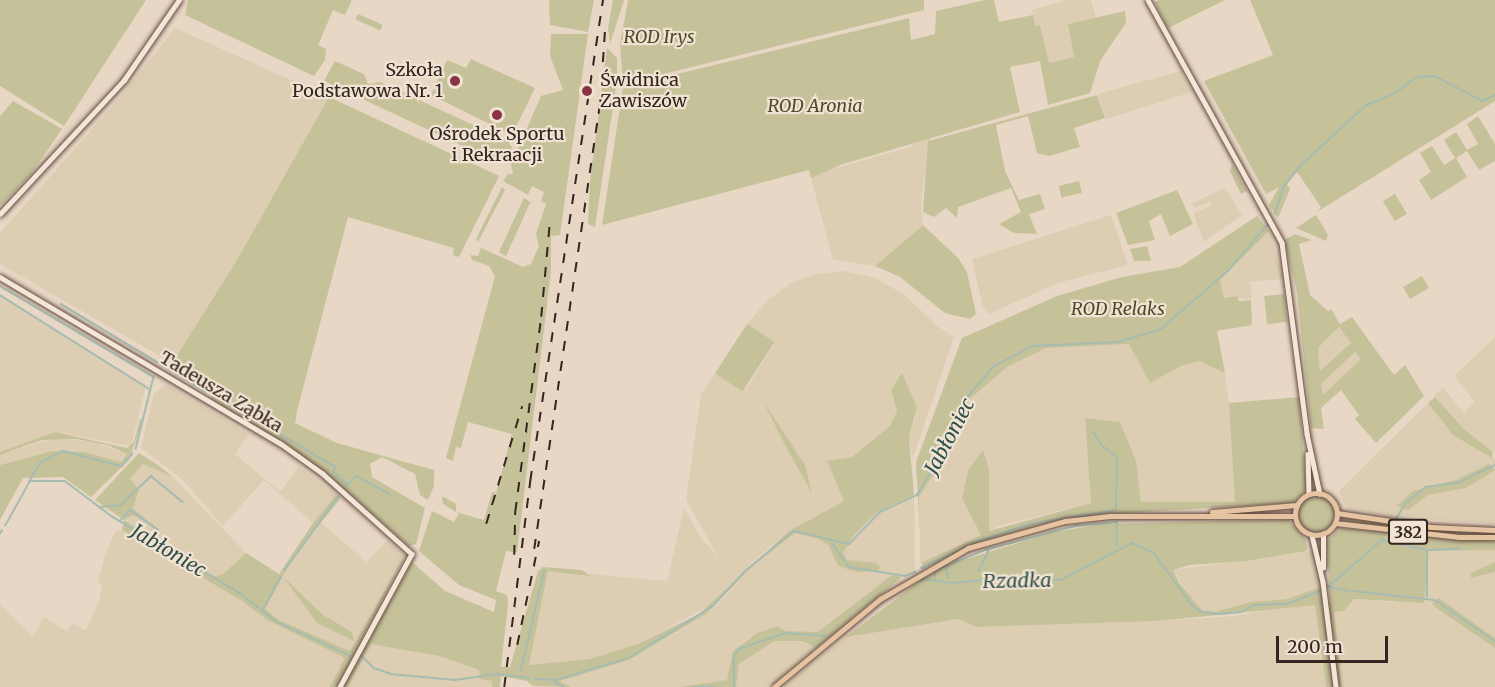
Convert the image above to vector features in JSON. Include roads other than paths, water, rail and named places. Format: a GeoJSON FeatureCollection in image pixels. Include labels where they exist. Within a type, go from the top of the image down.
{"type":"FeatureCollection","features":[{"type":"Feature","properties":{"kind":"main road"},"geometry":{"type":"LineString","coordinates":[[774,687],[880,599],[968,548],[1065,521],[1196,515],[1297,505],[1309,494],[1320,494],[1332,500],[1337,513],[1335,523],[1323,534],[1312,535],[1302,531],[1295,516],[1297,505]]}},
{"type":"Feature","properties":{"kind":"main road","name":"382"},"geometry":{"type":"LineString","coordinates":[[1337,513],[1431,526],[1495,530]]}},
{"type":"Feature","properties":{"kind":"main road"},"geometry":{"type":"LineString","coordinates":[[1196,515],[1295,516]]}},
{"type":"Feature","properties":{"kind":"main road","name":"382"},"geometry":{"type":"LineString","coordinates":[[1335,523],[1459,537],[1495,537]]}},
{"type":"Feature","properties":{"kind":"street"},"geometry":{"type":"LineString","coordinates":[[0,214],[124,80],[179,0]]}},
{"type":"Feature","properties":{"kind":"street"},"geometry":{"type":"LineString","coordinates":[[1148,0],[1282,243],[1307,434],[1320,494]]}},
{"type":"Feature","properties":{"kind":"street","name":"Tadeusza Ząbka"},"geometry":{"type":"LineString","coordinates":[[0,277],[280,443],[322,473],[412,554],[339,687]]}},
{"type":"Feature","properties":{"kind":"street"},"geometry":{"type":"LineString","coordinates":[[1307,434],[1309,494]]}},
{"type":"Feature","properties":{"kind":"street"},"geometry":{"type":"LineString","coordinates":[[1323,534],[1323,582]]}},
{"type":"Feature","properties":{"kind":"street"},"geometry":{"type":"LineString","coordinates":[[1312,535],[1323,582],[1336,687]]}},
{"type":"Feature","properties":{"kind":"waterway","name":"Jabłoniec"},"geometry":{"type":"LineString","coordinates":[[1275,214],[1283,187],[1300,166],[1365,106],[1395,93],[1417,77],[1435,76],[1483,101],[1495,95]]}},
{"type":"Feature","properties":{"kind":"waterway","name":"Jabłoniec"},"geometry":{"type":"LineString","coordinates":[[535,679],[556,680],[629,658],[713,606],[745,571],[794,531],[849,544],[880,512],[917,495],[948,444],[965,400],[994,366],[1033,346],[1119,342],[1161,329],[1228,271],[1268,224]]}},
{"type":"Feature","properties":{"kind":"waterway"},"geometry":{"type":"LineString","coordinates":[[0,286],[154,377],[136,449]]}},
{"type":"Feature","properties":{"kind":"waterway"},"geometry":{"type":"LineString","coordinates":[[0,295],[149,389]]}},
{"type":"Feature","properties":{"kind":"waterway"},"geometry":{"type":"LineString","coordinates":[[61,304],[207,392]]}},
{"type":"Feature","properties":{"kind":"waterway"},"geometry":{"type":"LineString","coordinates":[[228,403],[336,467],[334,472],[348,485]]}},
{"type":"Feature","properties":{"kind":"waterway"},"geometry":{"type":"LineString","coordinates":[[921,568],[978,541],[1030,524],[1116,510],[1117,457],[1102,446],[1093,432]]}},
{"type":"Feature","properties":{"kind":"waterway"},"geometry":{"type":"LineString","coordinates":[[29,482],[40,463],[63,451],[122,466],[132,454]]}},
{"type":"Feature","properties":{"kind":"waterway","name":"Rzadka"},"geometry":{"type":"LineString","coordinates":[[1396,519],[1406,503],[1426,487],[1460,482],[1495,465]]}},
{"type":"Feature","properties":{"kind":"waterway"},"geometry":{"type":"LineString","coordinates":[[100,507],[121,505],[151,476],[183,502]]}},
{"type":"Feature","properties":{"kind":"waterway"},"geometry":{"type":"LineString","coordinates":[[347,486],[356,476],[390,494]]}},
{"type":"Feature","properties":{"kind":"waterway","name":"Jabłoniec"},"geometry":{"type":"LineString","coordinates":[[5,526],[30,481],[65,481],[113,517],[241,594],[277,622],[351,656]]}},
{"type":"Feature","properties":{"kind":"waterway"},"geometry":{"type":"LineString","coordinates":[[284,571],[338,497]]}},
{"type":"Feature","properties":{"kind":"waterway"},"geometry":{"type":"LineString","coordinates":[[121,520],[130,510],[159,530]]}},
{"type":"Feature","properties":{"kind":"waterway"},"geometry":{"type":"LineString","coordinates":[[935,581],[935,571],[985,550],[1075,526],[1117,522],[1117,547]]}},
{"type":"Feature","properties":{"kind":"waterway","name":"Jabłoniec"},"geometry":{"type":"LineString","coordinates":[[0,534],[2,530]]}},
{"type":"Feature","properties":{"kind":"waterway","name":"Rzadka"},"geometry":{"type":"LineString","coordinates":[[1389,541],[1395,533]]}},
{"type":"Feature","properties":{"kind":"waterway","name":"Rzadka"},"geometry":{"type":"LineString","coordinates":[[1328,587],[1382,540],[1427,550],[1459,549]]}},
{"type":"Feature","properties":{"kind":"waterway","name":"Rzadka"},"geometry":{"type":"LineString","coordinates":[[920,579],[951,583],[1007,578],[1061,580],[1132,543],[1154,553],[1193,606],[1202,612],[1219,614],[1241,612],[1255,605],[1288,604],[1322,590]]}},
{"type":"Feature","properties":{"kind":"waterway","name":"Rzadka"},"geometry":{"type":"LineString","coordinates":[[833,544],[849,567],[905,576],[915,572]]}},
{"type":"Feature","properties":{"kind":"waterway"},"geometry":{"type":"LineString","coordinates":[[978,572],[989,549]]}},
{"type":"Feature","properties":{"kind":"waterway"},"geometry":{"type":"LineString","coordinates":[[1427,551],[1427,597]]}},
{"type":"Feature","properties":{"kind":"waterway"},"geometry":{"type":"LineString","coordinates":[[947,567],[948,578]]}},
{"type":"Feature","properties":{"kind":"waterway"},"geometry":{"type":"LineString","coordinates":[[521,670],[544,571]]}},
{"type":"Feature","properties":{"kind":"waterway"},"geometry":{"type":"LineString","coordinates":[[262,611],[280,578]]}},
{"type":"Feature","properties":{"kind":"waterway"},"geometry":{"type":"LineString","coordinates":[[1330,587],[1350,591]]}},
{"type":"Feature","properties":{"kind":"waterway"},"geometry":{"type":"LineString","coordinates":[[1354,591],[1435,600],[1495,641]]}},
{"type":"Feature","properties":{"kind":"waterway"},"geometry":{"type":"LineString","coordinates":[[734,687],[734,656],[739,649],[786,633],[826,636]]}},
{"type":"Feature","properties":{"kind":"waterway","name":"Jabłoniec"},"geometry":{"type":"LineString","coordinates":[[362,656],[374,668],[391,674],[455,680],[497,674],[529,678]]}},
{"type":"Feature","properties":{"kind":"waterway"},"geometry":{"type":"LineString","coordinates":[[554,682],[564,687]]}},
{"type":"Feature","properties":{"kind":"waterway"},"geometry":{"type":"LineString","coordinates":[[693,687],[714,687]]}},
{"type":"Feature","properties":{"kind":"railway"},"geometry":{"type":"LineString","coordinates":[[504,687],[530,481],[603,0]]}},
{"type":"Feature","properties":{"kind":"railway"},"geometry":{"type":"LineString","coordinates":[[534,549],[600,102],[605,27]]}},
{"type":"Feature","properties":{"kind":"railway"},"geometry":{"type":"LineString","coordinates":[[514,555],[515,512],[541,317],[550,218]]}},
{"type":"Feature","properties":{"kind":"railway"},"geometry":{"type":"LineString","coordinates":[[486,524],[522,406]]}},
{"type":"Feature","properties":{"kind":"railway"},"geometry":{"type":"LineString","coordinates":[[517,645],[539,541]]}},
{"type":"Feature","properties":{"kind":"place","name":"Szkoła Podstawowa Nr. 1"},"geometry":{"type":"Point","coordinates":[455,81]}},
{"type":"Feature","properties":{"kind":"place","name":"Świdnica Zawiszów"},"geometry":{"type":"Point","coordinates":[587,91]}},
{"type":"Feature","properties":{"kind":"place","name":"Ośrodek Sportu i Rekraacji"},"geometry":{"type":"Point","coordinates":[497,115]}},
{"type":"Feature","properties":{"kind":"park label","name":"ROD Irys"},"geometry":{"type":"Point","coordinates":[659,37]}},
{"type":"Feature","properties":{"kind":"park label","name":"ROD Aronia"},"geometry":{"type":"Point","coordinates":[815,106]}},
{"type":"Feature","properties":{"kind":"park label","name":"ROD Relaks"},"geometry":{"type":"Point","coordinates":[1118,309]}}]}
